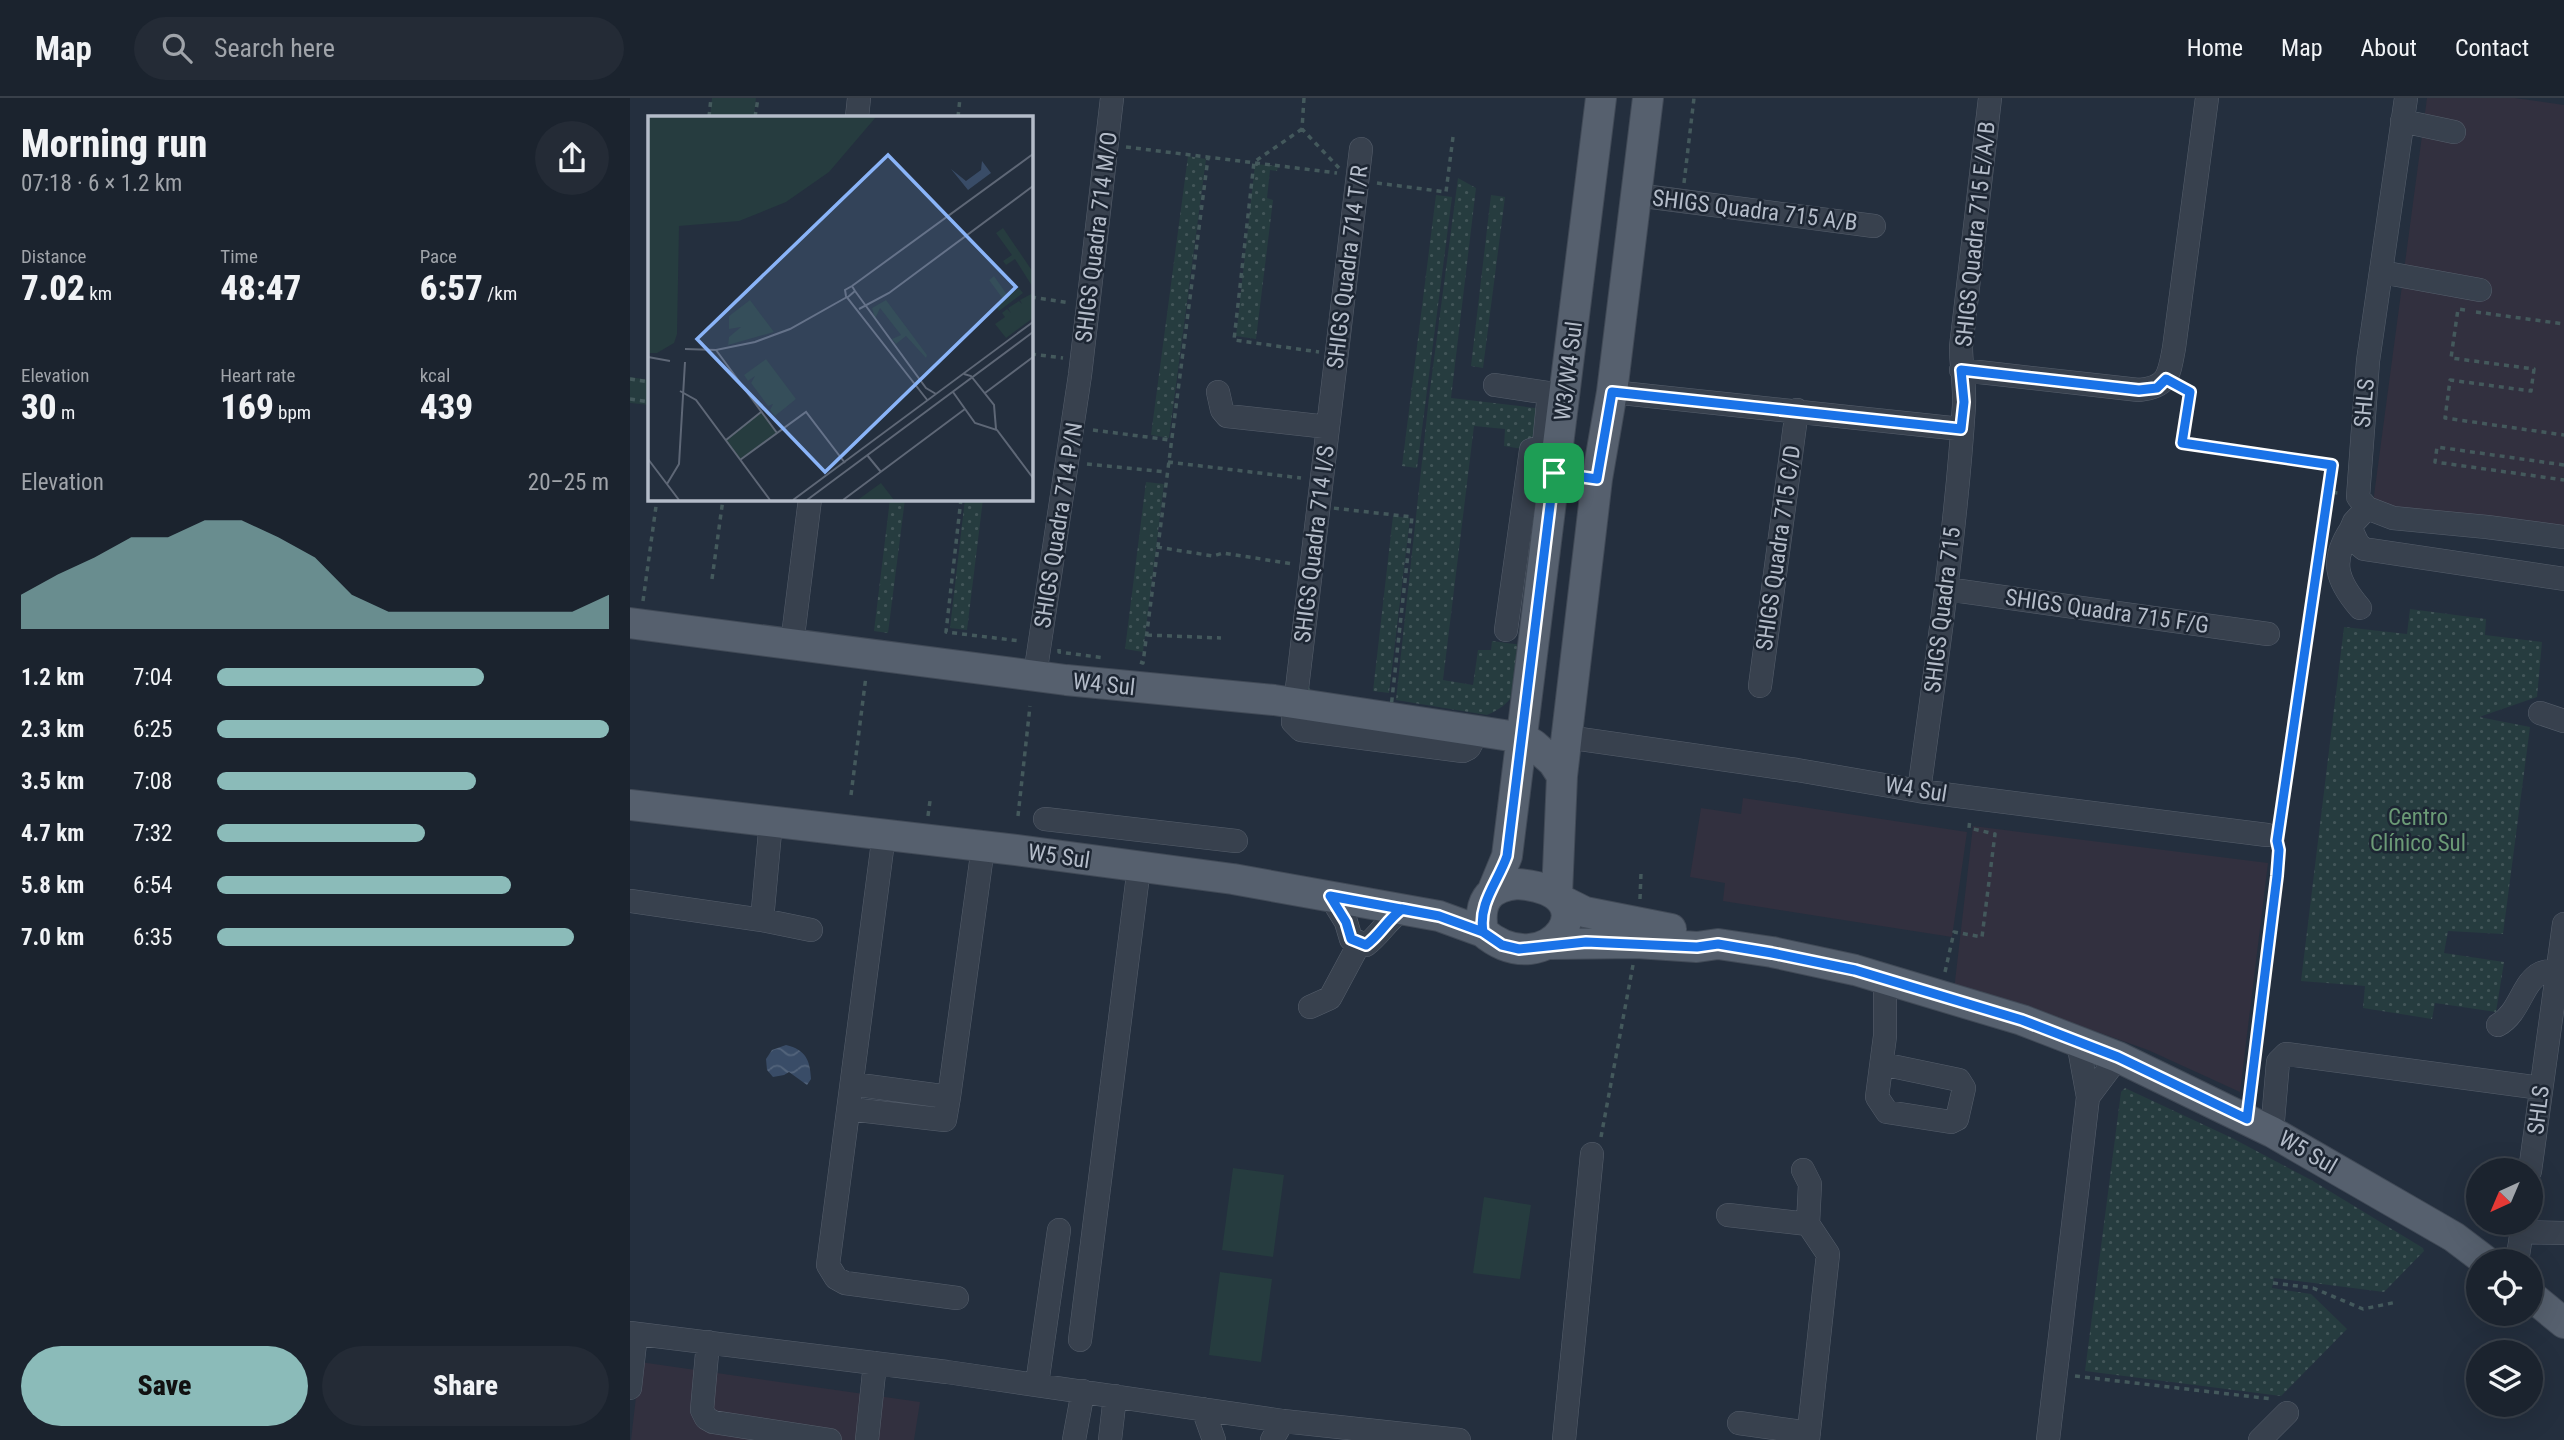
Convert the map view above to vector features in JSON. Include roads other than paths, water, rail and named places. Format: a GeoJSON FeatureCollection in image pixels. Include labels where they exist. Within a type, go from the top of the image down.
{"type":"FeatureCollection","features":[{"type":"Feature","properties":{"kind":"main road"},"geometry":{"type":"LineString","coordinates":[[1600,103],[1647,106]]}},
{"type":"Feature","properties":{"kind":"main road","name":"W3/W4 Sul"},"geometry":{"type":"LineString","coordinates":[[1493,891],[1507,856],[1554,473],[1557,394],[1600,103]]}},
{"type":"Feature","properties":{"kind":"main road","name":"W3/W4 Sul"},"geometry":{"type":"LineString","coordinates":[[1560,897],[1562,776],[1566,737],[1597,479],[1612,392],[1647,106]]}},
{"type":"Feature","properties":{"kind":"main road"},"geometry":{"type":"LineString","coordinates":[[1554,473],[1597,479]]}},
{"type":"Feature","properties":{"kind":"main road","name":"W4 Sul"},"geometry":{"type":"LineString","coordinates":[[637,612],[792,644],[1035,675],[1308,702],[1523,738]]}},
{"type":"Feature","properties":{"kind":"main road"},"geometry":{"type":"LineString","coordinates":[[1478,731],[1496,729],[1508,723],[1527,701]]}},
{"type":"Feature","properties":{"kind":"main road"},"geometry":{"type":"LineString","coordinates":[[1523,738],[1544,753],[1562,776]]}},
{"type":"Feature","properties":{"kind":"main road","name":"W5 Sul"},"geometry":{"type":"LineString","coordinates":[[630,805],[884,834],[1233,879],[1439,916],[1483,932]]}},
{"type":"Feature","properties":{"kind":"main road"},"geometry":{"type":"LineString","coordinates":[[1504,885],[1544,887],[1560,897],[1567,912],[1560,933],[1551,944],[1527,949],[1510,947],[1495,942],[1483,932],[1483,906],[1493,891],[1504,885]]}},
{"type":"Feature","properties":{"kind":"main road","name":"W5 Sul"},"geometry":{"type":"LineString","coordinates":[[1560,897],[1585,912],[1682,930],[1718,944],[1772,953],[1885,979],[2022,1020],[2118,1057],[2260,1125],[2454,1237],[2470,1249]]}},
{"type":"Feature","properties":{"kind":"main road","name":"W5 Sul"},"geometry":{"type":"LineString","coordinates":[[1551,944],[1637,943],[1697,947],[1718,944]]}},
{"type":"Feature","properties":{"kind":"main road"},"geometry":{"type":"LineString","coordinates":[[2543,1306],[2564,1323]]}},
{"type":"Feature","properties":{"kind":"street"},"geometry":{"type":"LineString","coordinates":[[857,116],[859,98]]}},
{"type":"Feature","properties":{"kind":"street","name":"SHIGS Quadra 714 M/O"},"geometry":{"type":"LineString","coordinates":[[1080,375],[1112,98]]}},
{"type":"Feature","properties":{"kind":"street","name":"SHIGS Quadra 715 E/A/B"},"geometry":{"type":"LineString","coordinates":[[1961,370],[1961,347],[1990,98]]}},
{"type":"Feature","properties":{"kind":"street"},"geometry":{"type":"LineString","coordinates":[[1961,370],[2139,390],[2157,388],[2166,379],[2174,348],[2207,98]]}},
{"type":"Feature","properties":{"kind":"street","name":"SHLS"},"geometry":{"type":"LineString","coordinates":[[2362,502],[2368,361],[2406,98]]}},
{"type":"Feature","properties":{"kind":"street"},"geometry":{"type":"LineString","coordinates":[[2402,121],[2454,132]]}},
{"type":"Feature","properties":{"kind":"street","name":"SHIGS Quadra 714 T/R"},"geometry":{"type":"LineString","coordinates":[[1333,384],[1361,149]]}},
{"type":"Feature","properties":{"kind":"street","name":"SHIGS Quadra 715 A/B"},"geometry":{"type":"LineString","coordinates":[[1636,195],[1874,226]]}},
{"type":"Feature","properties":{"kind":"street"},"geometry":{"type":"LineString","coordinates":[[2381,272],[2480,290]]}},
{"type":"Feature","properties":{"kind":"street","name":"SHIGS Quadra 715"},"geometry":{"type":"LineString","coordinates":[[1919,791],[1946,589],[1964,402],[1961,370]]}},
{"type":"Feature","properties":{"kind":"street","name":"SHIGS Quadra 714 P/N"},"geometry":{"type":"LineString","coordinates":[[1035,675],[1080,375]]}},
{"type":"Feature","properties":{"kind":"street","name":"SHIGS Quadra 714 I/S"},"geometry":{"type":"LineString","coordinates":[[1308,702],[1333,384]]}},
{"type":"Feature","properties":{"kind":"street"},"geometry":{"type":"LineString","coordinates":[[1495,385],[1557,394],[1544,443],[1531,450],[1506,630]]}},
{"type":"Feature","properties":{"kind":"street"},"geometry":{"type":"LineString","coordinates":[[1218,392],[1222,410],[1227,416],[1328,428]]}},
{"type":"Feature","properties":{"kind":"street"},"geometry":{"type":"LineString","coordinates":[[1612,392],[1961,429]]}},
{"type":"Feature","properties":{"kind":"street","name":"SHIGS Quadra 715 C/D"},"geometry":{"type":"LineString","coordinates":[[1760,686],[1797,410]]}},
{"type":"Feature","properties":{"kind":"street"},"geometry":{"type":"LineString","coordinates":[[792,644],[810,500]]}},
{"type":"Feature","properties":{"kind":"street"},"geometry":{"type":"LineString","coordinates":[[2360,608],[2344,588],[2338,566],[2339,550],[2362,502],[2393,518],[2564,537]]}},
{"type":"Feature","properties":{"kind":"street"},"geometry":{"type":"LineString","coordinates":[[2351,529],[2358,544],[2364,549],[2564,579]]}},
{"type":"Feature","properties":{"kind":"street","name":"SHIGS Quadra 715 F/G"},"geometry":{"type":"LineString","coordinates":[[1946,589],[2268,634]]}},
{"type":"Feature","properties":{"kind":"street"},"geometry":{"type":"LineString","coordinates":[[2540,713],[2564,721]]}},
{"type":"Feature","properties":{"kind":"street","name":"W4 Sul"},"geometry":{"type":"LineString","coordinates":[[1566,737],[1797,770],[1919,791],[2272,838]]}},
{"type":"Feature","properties":{"kind":"street"},"geometry":{"type":"LineString","coordinates":[[1045,819],[1236,841]]}},
{"type":"Feature","properties":{"kind":"street"},"geometry":{"type":"LineString","coordinates":[[762,920],[771,821]]}},
{"type":"Feature","properties":{"kind":"street"},"geometry":{"type":"LineString","coordinates":[[884,834],[828,1265],[831,1272],[845,1283],[957,1298]]}},
{"type":"Feature","properties":{"kind":"street"},"geometry":{"type":"LineString","coordinates":[[849,1109],[945,1120],[983,848]]}},
{"type":"Feature","properties":{"kind":"street"},"geometry":{"type":"LineString","coordinates":[[1080,1339],[1139,867]]}},
{"type":"Feature","properties":{"kind":"street"},"geometry":{"type":"LineString","coordinates":[[1330,896],[1346,922],[1351,939],[1359,944],[1366,945],[1373,940],[1390,918],[1402,909]]}},
{"type":"Feature","properties":{"kind":"street"},"geometry":{"type":"LineString","coordinates":[[630,901],[762,920],[811,930]]}},
{"type":"Feature","properties":{"kind":"street","name":"SHLS"},"geometry":{"type":"LineString","coordinates":[[2532,1158],[2541,1088],[2554,1062],[2564,924]]}},
{"type":"Feature","properties":{"kind":"street"},"geometry":{"type":"LineString","coordinates":[[1310,1007],[1330,998],[1359,944]]}},
{"type":"Feature","properties":{"kind":"street"},"geometry":{"type":"LineString","coordinates":[[2498,1025],[2509,1019],[2532,980],[2541,972],[2560,963]]}},
{"type":"Feature","properties":{"kind":"street"},"geometry":{"type":"LineString","coordinates":[[1882,1064],[1885,979]]}},
{"type":"Feature","properties":{"kind":"street"},"geometry":{"type":"LineString","coordinates":[[2048,1440],[2088,1097],[2078,1042]]}},
{"type":"Feature","properties":{"kind":"street"},"geometry":{"type":"LineString","coordinates":[[2260,1125],[2277,1062],[2286,1054],[2541,1088]]}},
{"type":"Feature","properties":{"kind":"street"},"geometry":{"type":"LineString","coordinates":[[2088,1097],[2118,1057]]}},
{"type":"Feature","properties":{"kind":"street"},"geometry":{"type":"LineString","coordinates":[[852,1084],[949,1097]]}},
{"type":"Feature","properties":{"kind":"street"},"geometry":{"type":"LineString","coordinates":[[1564,1440],[1596,1147]]}},
{"type":"Feature","properties":{"kind":"street"},"geometry":{"type":"LineString","coordinates":[[1739,1423],[1809,1437],[1828,1254],[1808,1224],[1810,1184],[1803,1170]]}},
{"type":"Feature","properties":{"kind":"street"},"geometry":{"type":"LineString","coordinates":[[1728,1215],[1808,1224]]}},
{"type":"Feature","properties":{"kind":"street"},"geometry":{"type":"LineString","coordinates":[[1037,1384],[1059,1230]]}},
{"type":"Feature","properties":{"kind":"street"},"geometry":{"type":"LineString","coordinates":[[2543,1230],[2564,1233]]}},
{"type":"Feature","properties":{"kind":"street"},"geometry":{"type":"LineString","coordinates":[[630,1388],[633,1333],[1037,1384],[1203,1409],[1278,1430],[1459,1440]]}},
{"type":"Feature","properties":{"kind":"street"},"geometry":{"type":"LineString","coordinates":[[708,1342],[702,1410],[706,1418],[713,1422],[830,1440]]}},
{"type":"Feature","properties":{"kind":"street"},"geometry":{"type":"LineString","coordinates":[[866,1440],[875,1363]]}},
{"type":"Feature","properties":{"kind":"street"},"geometry":{"type":"LineString","coordinates":[[1074,1440],[1083,1391]]}},
{"type":"Feature","properties":{"kind":"street"},"geometry":{"type":"LineString","coordinates":[[1110,1440],[1115,1396]]}},
{"type":"Feature","properties":{"kind":"street"},"geometry":{"type":"LineString","coordinates":[[2260,1440],[2285,1407]]}},
{"type":"Feature","properties":{"kind":"street"},"geometry":{"type":"LineString","coordinates":[[1203,1409],[1214,1440]]}},
{"type":"Feature","properties":{"kind":"water"},"geometry":{"type":"Polygon","coordinates":[[[786,1045],[806,1057],[811,1079],[807,1085],[789,1072],[773,1077],[767,1070],[766,1059],[772,1050],[786,1045]]]}},
{"type":"Feature","properties":{"kind":"park label","name":"Centro Clínico Sul"},"geometry":{"type":"Point","coordinates":[2418,830]}}]}
